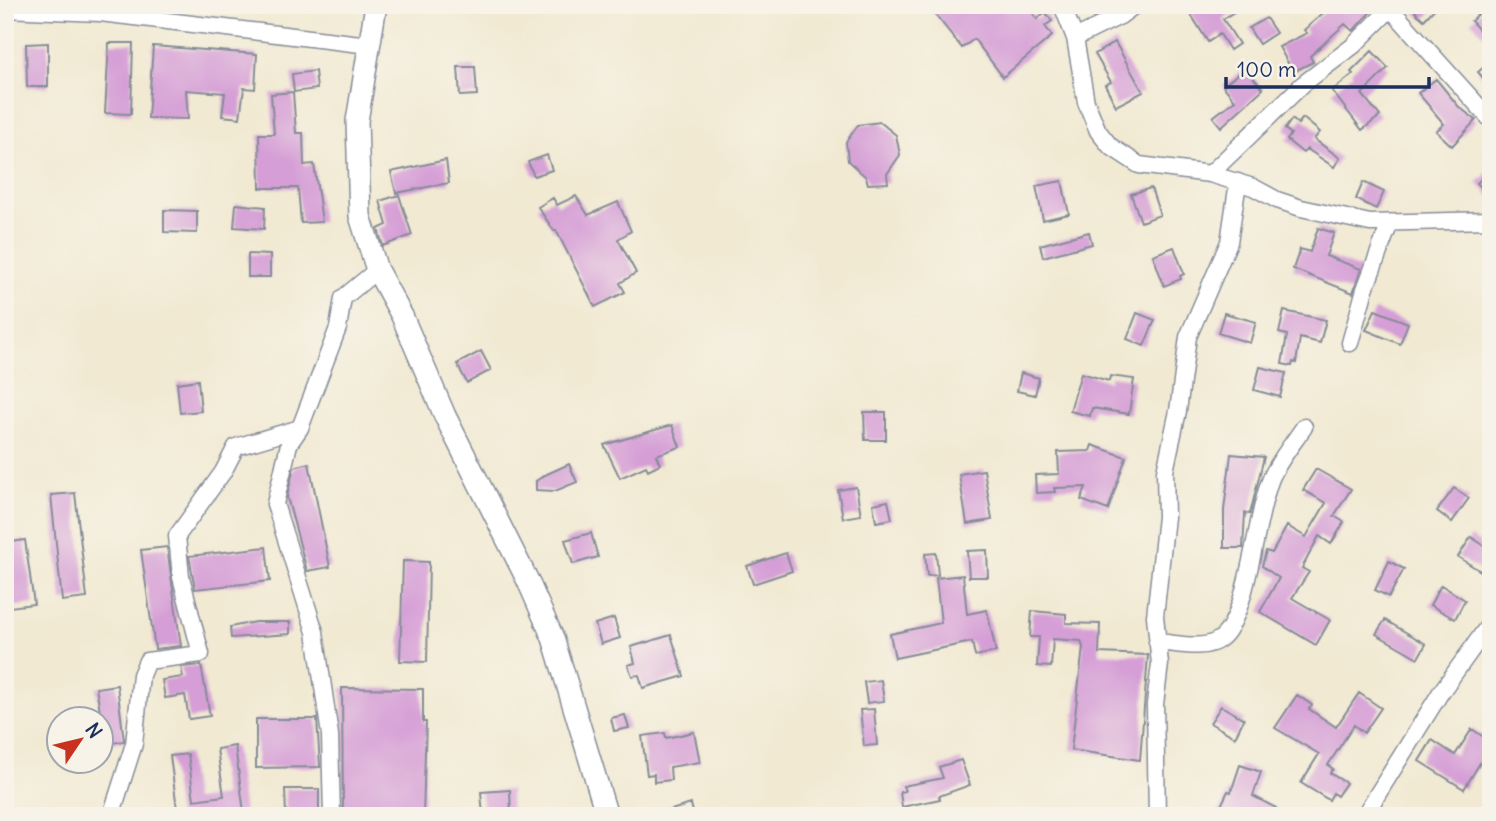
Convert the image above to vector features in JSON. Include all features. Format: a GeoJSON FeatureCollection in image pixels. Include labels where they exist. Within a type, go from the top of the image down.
{"type":"FeatureCollection","features":[{"type":"Feature","properties":{"kind":"main road"},"geometry":{"type":"LineString","coordinates":[[376,5],[357,121],[360,216],[377,270],[402,316],[445,416],[528,581],[553,638],[607,816]]}},
{"type":"Feature","properties":{"kind":"street"},"geometry":{"type":"LineString","coordinates":[[1062,5],[1074,38],[1086,102],[1098,131],[1110,146],[1139,165],[1210,174],[1238,182],[1301,208],[1351,220],[1390,223],[1491,220]]}},
{"type":"Feature","properties":{"kind":"street"},"geometry":{"type":"LineString","coordinates":[[1074,38],[1120,16],[1135,5]]}},
{"type":"Feature","properties":{"kind":"street"},"geometry":{"type":"LineString","coordinates":[[1210,174],[1303,84],[1353,46],[1392,7],[1491,120]]}},
{"type":"Feature","properties":{"kind":"street"},"geometry":{"type":"LineString","coordinates":[[5,9],[100,13],[369,45]]}},
{"type":"Feature","properties":{"kind":"street"},"geometry":{"type":"LineString","coordinates":[[1157,816],[1155,704],[1160,664],[1155,616],[1166,517],[1165,471],[1178,411],[1188,337],[1229,242],[1238,182]]}},
{"type":"Feature","properties":{"kind":"street"},"geometry":{"type":"LineString","coordinates":[[1350,343],[1365,289],[1390,223]]}},
{"type":"Feature","properties":{"kind":"street"},"geometry":{"type":"LineString","coordinates":[[331,816],[330,735],[315,632],[275,504],[289,444],[300,428],[338,328],[343,298],[377,270]]}},
{"type":"Feature","properties":{"kind":"street"},"geometry":{"type":"LineString","coordinates":[[1157,642],[1203,645],[1221,639],[1238,614],[1256,532],[1272,476],[1304,427]]}},
{"type":"Feature","properties":{"kind":"street"},"geometry":{"type":"LineString","coordinates":[[111,816],[134,744],[141,675],[147,661],[201,654],[181,577],[177,537],[223,472],[236,447],[300,428]]}},
{"type":"Feature","properties":{"kind":"street"},"geometry":{"type":"LineString","coordinates":[[1375,813],[1441,692],[1491,622]]}},
{"type":"Feature","properties":{"kind":"building"},"geometry":{"type":"Polygon","coordinates":[[[928,5],[1027,5],[1037,19],[1045,12],[1052,21],[1045,26],[1052,36],[1003,77],[974,39],[962,48],[928,5]]]}},
{"type":"Feature","properties":{"kind":"building"},"geometry":{"type":"Polygon","coordinates":[[[1185,5],[1245,5],[1223,19],[1239,44],[1230,50],[1220,34],[1208,42],[1185,5]]]}},
{"type":"Feature","properties":{"kind":"building"},"geometry":{"type":"Polygon","coordinates":[[[1332,5],[1377,5],[1353,31],[1345,24],[1310,56],[1313,62],[1293,72],[1279,47],[1307,33],[1304,30],[1332,5]]]}},
{"type":"Feature","properties":{"kind":"building"},"geometry":{"type":"Polygon","coordinates":[[[1421,5],[1438,5],[1424,20],[1415,12],[1421,5]]]}},
{"type":"Feature","properties":{"kind":"building"},"geometry":{"type":"Polygon","coordinates":[[[1491,5],[1491,43],[1471,21],[1491,5]]]}},
{"type":"Feature","properties":{"kind":"building"},"geometry":{"type":"Polygon","coordinates":[[[1266,18],[1276,33],[1259,44],[1249,28],[1266,18]]]}},
{"type":"Feature","properties":{"kind":"building"},"geometry":{"type":"Polygon","coordinates":[[[1115,42],[1143,92],[1116,106],[1105,85],[1111,82],[1095,54],[1115,42]]]}},
{"type":"Feature","properties":{"kind":"building"},"geometry":{"type":"Polygon","coordinates":[[[48,43],[48,87],[27,87],[26,44],[48,43]]]}},
{"type":"Feature","properties":{"kind":"building"},"geometry":{"type":"Polygon","coordinates":[[[109,43],[133,43],[131,114],[105,113],[109,43]]]}},
{"type":"Feature","properties":{"kind":"building"},"geometry":{"type":"Polygon","coordinates":[[[153,46],[257,54],[255,89],[244,88],[240,118],[222,116],[225,93],[186,90],[188,119],[148,118],[153,46]]]}},
{"type":"Feature","properties":{"kind":"building"},"geometry":{"type":"Polygon","coordinates":[[[1372,51],[1388,68],[1362,94],[1380,116],[1362,130],[1332,91],[1353,74],[1351,72],[1372,51]]]}},
{"type":"Feature","properties":{"kind":"building"},"geometry":{"type":"Polygon","coordinates":[[[1491,61],[1491,87],[1478,72],[1491,61]]]}},
{"type":"Feature","properties":{"kind":"building"},"geometry":{"type":"Polygon","coordinates":[[[458,67],[475,67],[477,95],[460,96],[458,67]]]}},
{"type":"Feature","properties":{"kind":"building"},"geometry":{"type":"Polygon","coordinates":[[[1245,68],[1263,89],[1221,127],[1213,117],[1235,100],[1223,86],[1245,68]]]}},
{"type":"Feature","properties":{"kind":"building"},"geometry":{"type":"Polygon","coordinates":[[[315,71],[317,89],[294,92],[292,74],[315,71]]]}},
{"type":"Feature","properties":{"kind":"building"},"geometry":{"type":"Polygon","coordinates":[[[1436,79],[1459,107],[1476,120],[1452,146],[1436,131],[1444,124],[1418,93],[1436,79]]]}},
{"type":"Feature","properties":{"kind":"building"},"geometry":{"type":"Polygon","coordinates":[[[293,92],[296,133],[303,133],[304,165],[314,164],[322,222],[301,223],[298,188],[260,188],[259,134],[274,134],[271,94],[293,92]]]}},
{"type":"Feature","properties":{"kind":"building"},"geometry":{"type":"Polygon","coordinates":[[[1303,118],[1320,132],[1314,139],[1340,158],[1334,167],[1307,149],[1303,153],[1287,140],[1291,134],[1285,129],[1292,119],[1298,124],[1303,118]]]}},
{"type":"Feature","properties":{"kind":"building"},"geometry":{"type":"Polygon","coordinates":[[[880,122],[896,135],[900,155],[887,174],[888,183],[868,184],[866,177],[848,161],[846,142],[858,125],[880,122]]]}},
{"type":"Feature","properties":{"kind":"building"},"geometry":{"type":"Polygon","coordinates":[[[547,155],[552,170],[534,176],[528,162],[547,155]]]}},
{"type":"Feature","properties":{"kind":"building"},"geometry":{"type":"Polygon","coordinates":[[[446,160],[449,183],[396,193],[391,172],[446,160]]]}},
{"type":"Feature","properties":{"kind":"building"},"geometry":{"type":"Polygon","coordinates":[[[1491,169],[1491,197],[1477,183],[1491,169]]]}},
{"type":"Feature","properties":{"kind":"building"},"geometry":{"type":"Polygon","coordinates":[[[1062,181],[1069,214],[1043,220],[1036,186],[1062,181]]]}},
{"type":"Feature","properties":{"kind":"building"},"geometry":{"type":"Polygon","coordinates":[[[1363,182],[1384,192],[1376,209],[1356,199],[1363,182]]]}},
{"type":"Feature","properties":{"kind":"building"},"geometry":{"type":"Polygon","coordinates":[[[1151,188],[1160,215],[1141,222],[1131,194],[1151,188]]]}},
{"type":"Feature","properties":{"kind":"building"},"geometry":{"type":"Polygon","coordinates":[[[399,195],[412,235],[383,246],[378,229],[387,225],[380,201],[399,195]]]}},
{"type":"Feature","properties":{"kind":"building"},"geometry":{"type":"Polygon","coordinates":[[[576,196],[588,215],[618,202],[631,231],[618,239],[636,273],[620,283],[625,292],[595,307],[556,230],[554,231],[538,207],[553,198],[557,205],[576,196]]]}},
{"type":"Feature","properties":{"kind":"building"},"geometry":{"type":"Polygon","coordinates":[[[236,204],[265,207],[264,229],[234,227],[236,204]]]}},
{"type":"Feature","properties":{"kind":"building"},"geometry":{"type":"Polygon","coordinates":[[[164,210],[197,211],[197,233],[164,232],[164,210]]]}},
{"type":"Feature","properties":{"kind":"building"},"geometry":{"type":"Polygon","coordinates":[[[1318,228],[1334,233],[1326,256],[1361,269],[1353,293],[1293,269],[1300,249],[1310,252],[1318,228]]]}},
{"type":"Feature","properties":{"kind":"building"},"geometry":{"type":"Polygon","coordinates":[[[1089,232],[1092,244],[1043,257],[1040,245],[1089,232]]]}},
{"type":"Feature","properties":{"kind":"building"},"geometry":{"type":"Polygon","coordinates":[[[1174,247],[1184,274],[1180,276],[1181,279],[1164,286],[1153,255],[1174,247]]]}},
{"type":"Feature","properties":{"kind":"building"},"geometry":{"type":"Polygon","coordinates":[[[248,254],[270,255],[270,277],[248,277],[248,254]]]}},
{"type":"Feature","properties":{"kind":"building"},"geometry":{"type":"Polygon","coordinates":[[[1375,310],[1408,323],[1400,344],[1366,330],[1375,310]]]}},
{"type":"Feature","properties":{"kind":"building"},"geometry":{"type":"Polygon","coordinates":[[[1284,311],[1326,320],[1320,343],[1300,338],[1296,363],[1293,362],[1292,366],[1282,364],[1287,335],[1279,333],[1284,311]]]}},
{"type":"Feature","properties":{"kind":"building"},"geometry":{"type":"Polygon","coordinates":[[[1137,313],[1155,320],[1144,346],[1127,339],[1137,313]]]}},
{"type":"Feature","properties":{"kind":"building"},"geometry":{"type":"Polygon","coordinates":[[[1224,313],[1256,322],[1250,343],[1218,333],[1224,313]]]}},
{"type":"Feature","properties":{"kind":"building"},"geometry":{"type":"Polygon","coordinates":[[[481,351],[491,370],[467,383],[457,364],[481,351]]]}},
{"type":"Feature","properties":{"kind":"building"},"geometry":{"type":"Polygon","coordinates":[[[1260,367],[1286,373],[1280,397],[1254,390],[1260,367]]]}},
{"type":"Feature","properties":{"kind":"building"},"geometry":{"type":"Polygon","coordinates":[[[1021,373],[1039,378],[1035,395],[1017,391],[1021,373]]]}},
{"type":"Feature","properties":{"kind":"building"},"geometry":{"type":"Polygon","coordinates":[[[1081,373],[1109,381],[1110,376],[1134,379],[1129,414],[1092,408],[1090,416],[1070,411],[1081,373]]]}},
{"type":"Feature","properties":{"kind":"building"},"geometry":{"type":"Polygon","coordinates":[[[198,380],[201,411],[180,413],[177,383],[198,380]]]}},
{"type":"Feature","properties":{"kind":"building"},"geometry":{"type":"Polygon","coordinates":[[[864,412],[886,412],[886,440],[865,440],[864,412]]]}},
{"type":"Feature","properties":{"kind":"building"},"geometry":{"type":"Polygon","coordinates":[[[672,425],[680,447],[656,455],[660,464],[648,470],[646,466],[620,478],[604,445],[672,425]]]}},
{"type":"Feature","properties":{"kind":"building"},"geometry":{"type":"Polygon","coordinates":[[[1092,445],[1126,457],[1108,510],[1081,500],[1086,487],[1054,488],[1055,492],[1036,493],[1035,475],[1059,474],[1058,452],[1090,451],[1092,445]]]}},
{"type":"Feature","properties":{"kind":"building"},"geometry":{"type":"Polygon","coordinates":[[[1231,454],[1264,457],[1250,514],[1245,513],[1243,548],[1224,548],[1224,510],[1231,454]]]}},
{"type":"Feature","properties":{"kind":"building"},"geometry":{"type":"Polygon","coordinates":[[[309,463],[330,567],[307,571],[287,497],[294,467],[309,463]]]}},
{"type":"Feature","properties":{"kind":"building"},"geometry":{"type":"Polygon","coordinates":[[[569,464],[577,482],[555,491],[536,490],[536,481],[569,464]]]}},
{"type":"Feature","properties":{"kind":"building"},"geometry":{"type":"Polygon","coordinates":[[[1316,469],[1351,489],[1334,516],[1344,522],[1331,544],[1319,536],[1302,568],[1309,572],[1292,598],[1330,620],[1316,645],[1260,612],[1279,578],[1262,566],[1266,551],[1272,553],[1287,526],[1306,537],[1326,503],[1303,490],[1316,469]]]}},
{"type":"Feature","properties":{"kind":"building"},"geometry":{"type":"Polygon","coordinates":[[[984,470],[992,520],[967,524],[959,474],[984,470]]]}},
{"type":"Feature","properties":{"kind":"building"},"geometry":{"type":"Polygon","coordinates":[[[856,487],[861,515],[843,518],[838,490],[856,487]]]}},
{"type":"Feature","properties":{"kind":"building"},"geometry":{"type":"Polygon","coordinates":[[[1454,488],[1469,498],[1452,522],[1437,511],[1454,488]]]}},
{"type":"Feature","properties":{"kind":"building"},"geometry":{"type":"Polygon","coordinates":[[[75,493],[87,598],[62,601],[51,495],[75,493]]]}},
{"type":"Feature","properties":{"kind":"building"},"geometry":{"type":"Polygon","coordinates":[[[888,501],[892,519],[876,522],[873,504],[888,501]]]}},
{"type":"Feature","properties":{"kind":"building"},"geometry":{"type":"Polygon","coordinates":[[[591,533],[598,557],[573,564],[565,540],[591,533]]]}},
{"type":"Feature","properties":{"kind":"building"},"geometry":{"type":"Polygon","coordinates":[[[1471,537],[1491,550],[1491,558],[1482,572],[1458,557],[1471,537]]]}},
{"type":"Feature","properties":{"kind":"building"},"geometry":{"type":"Polygon","coordinates":[[[25,540],[34,604],[10,607],[5,543],[25,540]]]}},
{"type":"Feature","properties":{"kind":"building"},"geometry":{"type":"Polygon","coordinates":[[[167,547],[181,646],[155,649],[141,550],[167,547]]]}},
{"type":"Feature","properties":{"kind":"building"},"geometry":{"type":"Polygon","coordinates":[[[266,547],[270,581],[195,589],[189,556],[266,547]]]}},
{"type":"Feature","properties":{"kind":"building"},"geometry":{"type":"Polygon","coordinates":[[[987,550],[988,577],[969,577],[967,551],[987,550]]]}},
{"type":"Feature","properties":{"kind":"building"},"geometry":{"type":"Polygon","coordinates":[[[786,553],[792,571],[753,584],[747,566],[786,553]]]}},
{"type":"Feature","properties":{"kind":"building"},"geometry":{"type":"Polygon","coordinates":[[[936,553],[938,575],[927,576],[925,554],[936,553]]]}},
{"type":"Feature","properties":{"kind":"building"},"geometry":{"type":"Polygon","coordinates":[[[403,561],[429,562],[427,662],[400,661],[403,561]]]}},
{"type":"Feature","properties":{"kind":"building"},"geometry":{"type":"Polygon","coordinates":[[[1389,561],[1404,569],[1389,597],[1375,590],[1389,561]]]}},
{"type":"Feature","properties":{"kind":"building"},"geometry":{"type":"Polygon","coordinates":[[[963,575],[967,614],[987,610],[996,652],[975,656],[972,642],[895,658],[890,634],[941,623],[936,578],[963,575]]]}},
{"type":"Feature","properties":{"kind":"building"},"geometry":{"type":"Polygon","coordinates":[[[1441,585],[1465,600],[1455,619],[1430,605],[1441,585]]]}},
{"type":"Feature","properties":{"kind":"building"},"geometry":{"type":"Polygon","coordinates":[[[1032,611],[1066,614],[1066,623],[1100,624],[1099,653],[1148,655],[1140,760],[1071,750],[1083,647],[1081,641],[1053,639],[1051,667],[1037,666],[1039,637],[1030,637],[1032,611]]]}},
{"type":"Feature","properties":{"kind":"building"},"geometry":{"type":"Polygon","coordinates":[[[614,618],[620,638],[601,644],[595,624],[614,618]]]}},
{"type":"Feature","properties":{"kind":"building"},"geometry":{"type":"Polygon","coordinates":[[[1385,620],[1426,644],[1418,658],[1376,634],[1385,620]]]}},
{"type":"Feature","properties":{"kind":"building"},"geometry":{"type":"Polygon","coordinates":[[[255,622],[290,622],[290,634],[231,638],[230,627],[255,622]]]}},
{"type":"Feature","properties":{"kind":"building"},"geometry":{"type":"Polygon","coordinates":[[[671,635],[684,676],[643,688],[639,675],[632,676],[628,665],[635,663],[631,647],[671,635]]]}},
{"type":"Feature","properties":{"kind":"building"},"geometry":{"type":"Polygon","coordinates":[[[201,665],[210,716],[189,719],[185,695],[165,698],[162,680],[183,677],[181,667],[201,665]]]}},
{"type":"Feature","properties":{"kind":"building"},"geometry":{"type":"Polygon","coordinates":[[[881,680],[884,701],[867,703],[864,682],[881,680]]]}},
{"type":"Feature","properties":{"kind":"building"},"geometry":{"type":"Polygon","coordinates":[[[117,685],[124,741],[116,742],[116,706],[99,706],[96,688],[117,685]]]}},
{"type":"Feature","properties":{"kind":"building"},"geometry":{"type":"Polygon","coordinates":[[[342,688],[423,689],[423,722],[426,722],[423,816],[343,816],[342,688]]]}},
{"type":"Feature","properties":{"kind":"building"},"geometry":{"type":"Polygon","coordinates":[[[1359,693],[1381,708],[1364,733],[1354,725],[1328,765],[1333,769],[1330,773],[1346,783],[1337,796],[1333,793],[1329,800],[1301,783],[1319,754],[1275,728],[1297,695],[1312,705],[1309,709],[1336,727],[1359,693]]]}},
{"type":"Feature","properties":{"kind":"building"},"geometry":{"type":"Polygon","coordinates":[[[1221,706],[1244,719],[1235,737],[1210,723],[1221,706]]]}},
{"type":"Feature","properties":{"kind":"building"},"geometry":{"type":"Polygon","coordinates":[[[874,709],[877,745],[864,746],[860,710],[874,709]]]}},
{"type":"Feature","properties":{"kind":"building"},"geometry":{"type":"Polygon","coordinates":[[[625,715],[629,728],[614,731],[611,718],[625,715]]]}},
{"type":"Feature","properties":{"kind":"building"},"geometry":{"type":"Polygon","coordinates":[[[256,719],[317,719],[320,767],[256,768],[256,719]]]}},
{"type":"Feature","properties":{"kind":"building"},"geometry":{"type":"Polygon","coordinates":[[[1472,729],[1491,742],[1491,770],[1480,763],[1464,789],[1419,761],[1432,740],[1455,755],[1472,729]]]}},
{"type":"Feature","properties":{"kind":"building"},"geometry":{"type":"Polygon","coordinates":[[[694,732],[700,762],[670,767],[671,780],[654,782],[654,774],[647,775],[642,736],[665,733],[666,738],[694,732]]]}},
{"type":"Feature","properties":{"kind":"building"},"geometry":{"type":"Polygon","coordinates":[[[235,746],[244,812],[225,816],[178,816],[170,756],[188,754],[194,800],[224,796],[217,749],[235,746]]]}},
{"type":"Feature","properties":{"kind":"building"},"geometry":{"type":"Polygon","coordinates":[[[961,760],[970,785],[939,796],[940,799],[902,807],[900,792],[905,791],[903,786],[943,778],[939,767],[961,760]]]}},
{"type":"Feature","properties":{"kind":"building"},"geometry":{"type":"Polygon","coordinates":[[[1240,765],[1261,772],[1253,796],[1276,808],[1273,816],[1216,816],[1228,791],[1231,792],[1240,765]]]}},
{"type":"Feature","properties":{"kind":"building"},"geometry":{"type":"Polygon","coordinates":[[[285,789],[319,789],[319,816],[286,816],[285,789]]]}},
{"type":"Feature","properties":{"kind":"building"},"geometry":{"type":"Polygon","coordinates":[[[510,790],[511,816],[483,816],[481,792],[510,790]]]}},
{"type":"Feature","properties":{"kind":"building"},"geometry":{"type":"Polygon","coordinates":[[[691,804],[694,816],[661,816],[661,813],[691,804]]]}}]}
